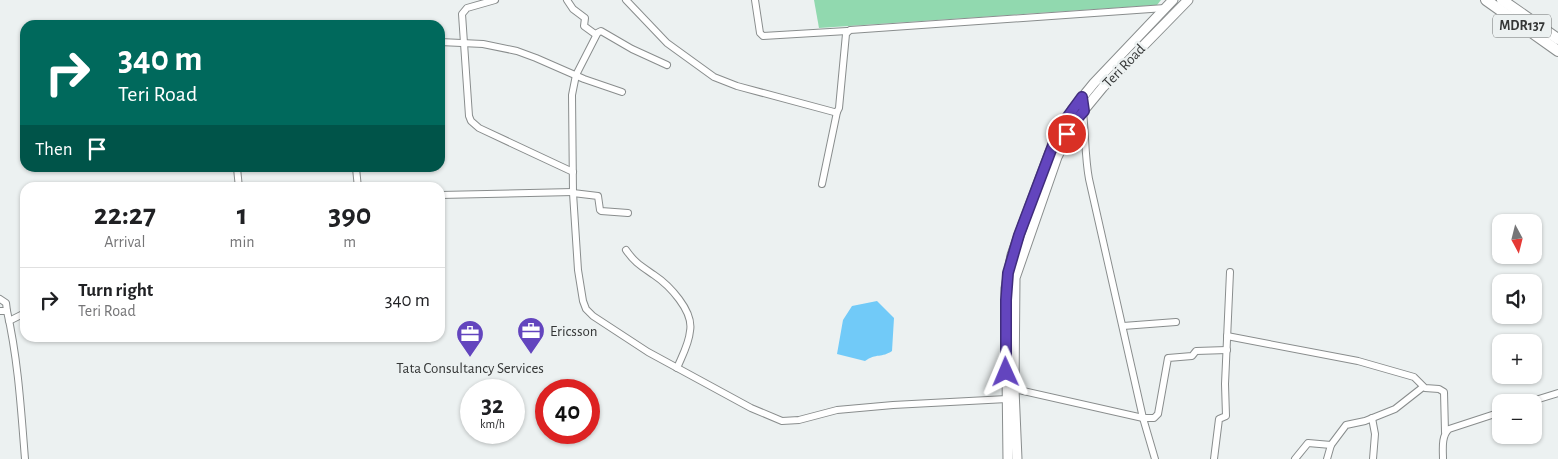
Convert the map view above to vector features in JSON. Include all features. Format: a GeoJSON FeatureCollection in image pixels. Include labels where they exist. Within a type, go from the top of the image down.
{"type":"FeatureCollection","features":[{"type":"Feature","properties":{"kind":"main road","name":"MDR137"},"geometry":{"type":"LineString","coordinates":[[1486,0],[1558,51]]}},
{"type":"Feature","properties":{"kind":"main road","name":"MDR137"},"geometry":{"type":"LineString","coordinates":[[1502,0],[1558,38]]}},
{"type":"Feature","properties":{"kind":"street"},"geometry":{"type":"LineString","coordinates":[[495,0],[467,8],[462,14],[469,116],[471,121],[484,131],[573,172]]}},
{"type":"Feature","properties":{"kind":"street"},"geometry":{"type":"LineString","coordinates":[[567,0],[585,18],[584,26],[598,34]]}},
{"type":"Feature","properties":{"kind":"street"},"geometry":{"type":"LineString","coordinates":[[626,0],[667,43],[714,77],[737,86],[837,112]]}},
{"type":"Feature","properties":{"kind":"street"},"geometry":{"type":"LineString","coordinates":[[756,0],[760,33],[763,36],[1165,8]]}},
{"type":"Feature","properties":{"kind":"street"},"geometry":{"type":"LineString","coordinates":[[1008,459],[1007,399],[1010,372],[1006,288],[1012,255],[1056,137],[1066,119],[1082,97],[1173,0]]}},
{"type":"Feature","properties":{"kind":"street","name":"Teri Road"},"geometry":{"type":"LineString","coordinates":[[1017,459],[1014,389],[1010,372],[1014,288],[1017,269],[1062,146],[1075,121],[1103,87],[1188,0]]}},
{"type":"Feature","properties":{"kind":"street"},"geometry":{"type":"LineString","coordinates":[[667,65],[632,49],[601,31],[576,75],[572,95],[573,172],[578,270],[586,309],[601,322],[677,368],[751,408],[782,421],[799,420],[837,410],[1007,399]]}},
{"type":"Feature","properties":{"kind":"street"},"geometry":{"type":"LineString","coordinates":[[822,184],[839,108],[847,31]]}},
{"type":"Feature","properties":{"kind":"street"},"geometry":{"type":"LineString","coordinates":[[445,42],[495,45],[517,51],[622,92]]}},
{"type":"Feature","properties":{"kind":"street"},"geometry":{"type":"LineString","coordinates":[[1082,97],[1088,179],[1143,418],[1155,459]]}},
{"type":"Feature","properties":{"kind":"street"},"geometry":{"type":"LineString","coordinates":[[445,195],[574,192],[598,196],[600,210],[602,211],[628,213]]}},
{"type":"Feature","properties":{"kind":"street"},"geometry":{"type":"LineString","coordinates":[[626,250],[636,264],[668,286],[688,316],[690,332],[677,368]]}},
{"type":"Feature","properties":{"kind":"street"},"geometry":{"type":"LineString","coordinates":[[1214,459],[1219,419],[1226,416],[1225,384],[1230,272]]}},
{"type":"Feature","properties":{"kind":"street"},"geometry":{"type":"LineString","coordinates":[[0,299],[6,303],[4,311],[10,321],[17,368],[25,459]]}},
{"type":"Feature","properties":{"kind":"street"},"geometry":{"type":"LineString","coordinates":[[10,321],[20,316]]}},
{"type":"Feature","properties":{"kind":"street"},"geometry":{"type":"LineString","coordinates":[[1123,326],[1176,322]]}},
{"type":"Feature","properties":{"kind":"street"},"geometry":{"type":"LineString","coordinates":[[1227,336],[1358,361],[1414,377],[1423,387],[1428,389],[1439,389],[1444,392],[1445,432],[1443,459]]}},
{"type":"Feature","properties":{"kind":"street"},"geometry":{"type":"LineString","coordinates":[[1014,389],[1143,418],[1154,418],[1158,414],[1168,358],[1192,356],[1196,351],[1227,350]]}},
{"type":"Feature","properties":{"kind":"street"},"geometry":{"type":"LineString","coordinates":[[1327,459],[1332,445],[1346,425],[1361,422],[1396,409],[1423,387]]}},
{"type":"Feature","properties":{"kind":"street"},"geometry":{"type":"LineString","coordinates":[[1542,398],[1558,393]]}},
{"type":"Feature","properties":{"kind":"street"},"geometry":{"type":"LineString","coordinates":[[1445,432],[1492,415]]}},
{"type":"Feature","properties":{"kind":"street"},"geometry":{"type":"LineString","coordinates":[[1372,418],[1375,434],[1373,459]]}},
{"type":"Feature","properties":{"kind":"street"},"geometry":{"type":"LineString","coordinates":[[1295,459],[1308,443],[1332,445]]}},
{"type":"Feature","properties":{"kind":"green space"},"geometry":{"type":"Polygon","coordinates":[[[814,0],[1161,0],[1157,5],[819,28],[814,0]]]}},
{"type":"Feature","properties":{"kind":"water"},"geometry":{"type":"Polygon","coordinates":[[[877,301],[894,318],[892,351],[865,361],[837,354],[843,320],[852,306],[877,301]]]}},
{"type":"Feature","properties":{"kind":"place","name":"Ericsson"},"geometry":{"type":"Point","coordinates":[531,355]}},
{"type":"Feature","properties":{"kind":"place","name":"Tata Consultancy Services"},"geometry":{"type":"Point","coordinates":[470,358]}},
{"type":"Feature","properties":{"kind":"route"},"geometry":{"type":"LineString","coordinates":[[1006,372],[1006,288],[1012,255],[1056,137],[1082,97],[1084,111],[1067,134]]}}]}
